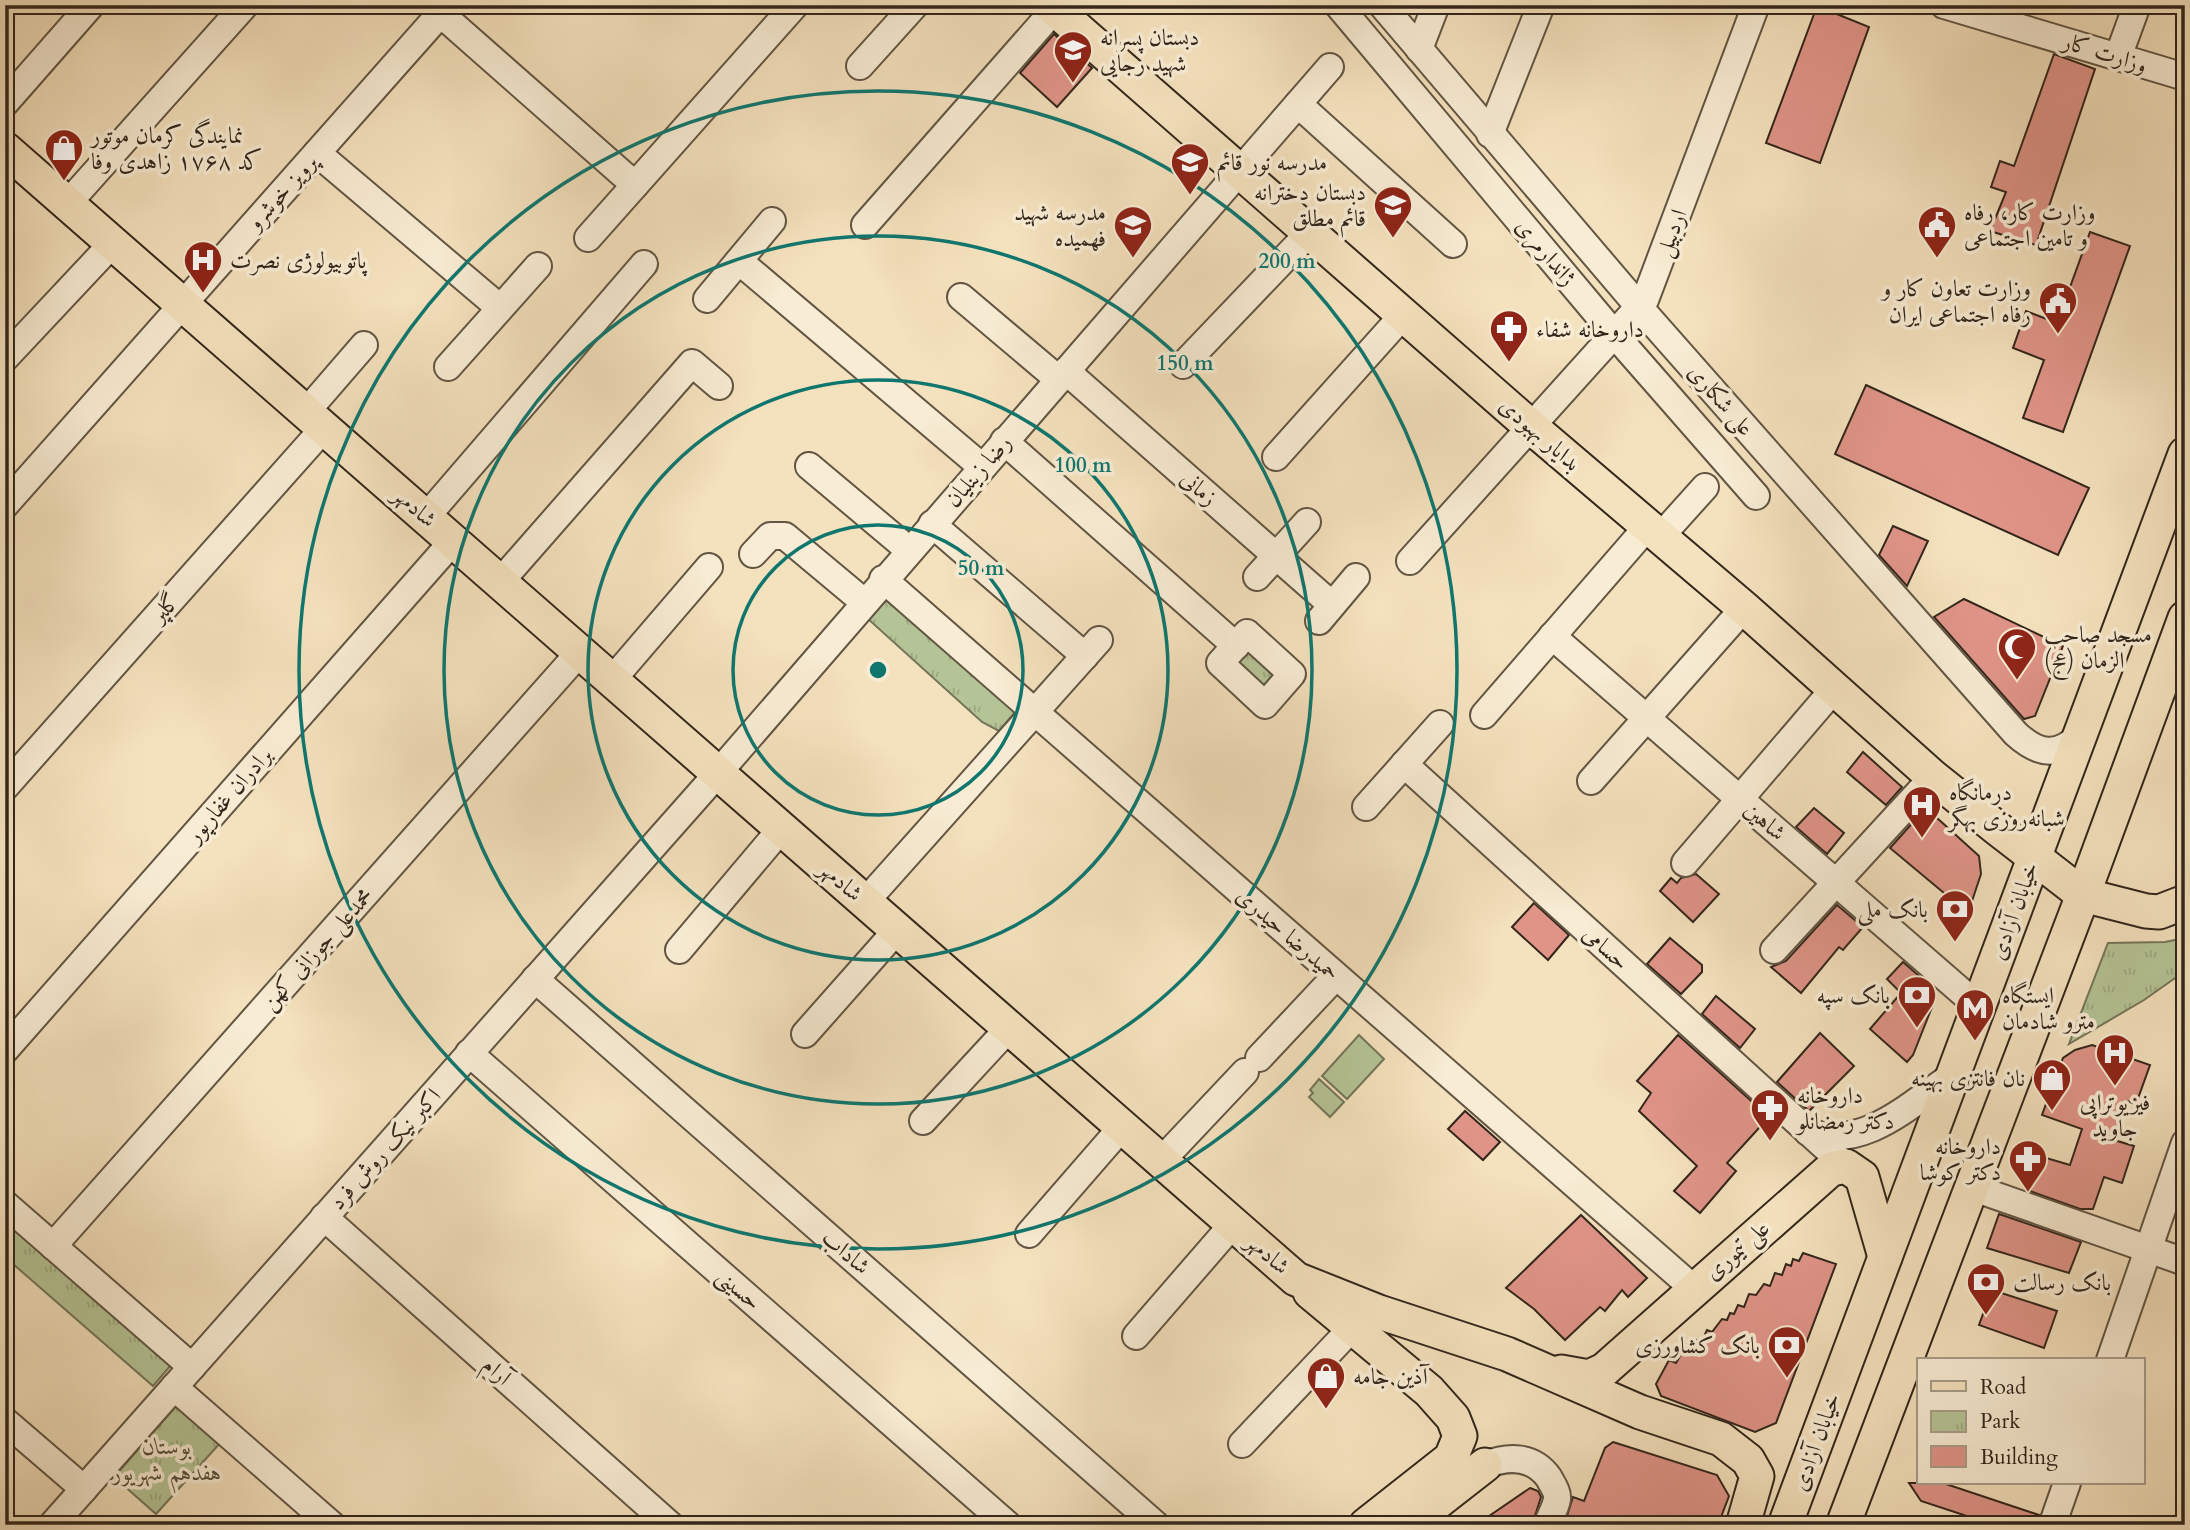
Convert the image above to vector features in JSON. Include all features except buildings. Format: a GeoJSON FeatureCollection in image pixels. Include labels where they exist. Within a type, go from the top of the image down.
{"type":"FeatureCollection","features":[{"type":"Feature","properties":{"kind":"main road","name":"بدایار بهبودی"},"geometry":{"type":"LineString","coordinates":[[1053,7],[1239,172],[1405,313],[1530,426],[1744,608],[1933,777],[2083,894]]}},
{"type":"Feature","properties":{"kind":"main road","name":"شادمهر"},"geometry":{"type":"LineString","coordinates":[[9,161],[68,204],[113,243],[1296,1279],[1379,1312],[1453,1334],[1544,1369],[1640,1412],[1721,1439],[1748,1460],[1757,1476],[1743,1525]]}},
{"type":"Feature","properties":{"kind":"main road","name":"خیابان آزادی"},"geometry":{"type":"LineString","coordinates":[[1785,1525],[2185,454]]}},
{"type":"Feature","properties":{"kind":"main road"},"geometry":{"type":"LineString","coordinates":[[1843,1525],[2185,618]]}},
{"type":"Feature","properties":{"kind":"main road"},"geometry":{"type":"LineString","coordinates":[[2017,904],[2083,894],[2176,910]]}},
{"type":"Feature","properties":{"kind":"main road"},"geometry":{"type":"LineString","coordinates":[[1846,1166],[1862,1177],[1885,1256]]}},
{"type":"Feature","properties":{"kind":"main road","name":"علی تیموری"},"geometry":{"type":"LineString","coordinates":[[1544,1369],[1580,1377],[1595,1375],[1830,1168],[1846,1166]]}},
{"type":"Feature","properties":{"kind":"main road"},"geometry":{"type":"LineString","coordinates":[[1296,1279],[1441,1404],[1457,1427],[1459,1444],[1451,1458],[1366,1525]]}},
{"type":"Feature","properties":{"kind":"main road"},"geometry":{"type":"LineString","coordinates":[[1866,1525],[1893,1392]]}},
{"type":"Feature","properties":{"kind":"main road"},"geometry":{"type":"LineString","coordinates":[[1408,1525],[1485,1465]]}},
{"type":"Feature","properties":{"kind":"main road"},"geometry":{"type":"LineString","coordinates":[[1772,1525],[1800,1484]]}},
{"type":"Feature","properties":{"kind":"street"},"geometry":{"type":"LineString","coordinates":[[5,103],[91,5]]}},
{"type":"Feature","properties":{"kind":"street"},"geometry":{"type":"LineString","coordinates":[[68,204],[245,5]]}},
{"type":"Feature","properties":{"kind":"street"},"geometry":{"type":"LineString","coordinates":[[588,238],[794,5]]}},
{"type":"Feature","properties":{"kind":"street"},"geometry":{"type":"LineString","coordinates":[[860,66],[915,5]]}},
{"type":"Feature","properties":{"kind":"street","name":"ژاندارمری"},"geometry":{"type":"LineString","coordinates":[[1338,5],[1615,335],[1756,496]]}},
{"type":"Feature","properties":{"kind":"street","name":"علی شکاری"},"geometry":{"type":"LineString","coordinates":[[1382,5],[1640,308],[2016,734],[2035,749],[2047,752],[2065,748],[2080,736]]}},
{"type":"Feature","properties":{"kind":"street"},"geometry":{"type":"LineString","coordinates":[[1419,49],[1436,5]]}},
{"type":"Feature","properties":{"kind":"street"},"geometry":{"type":"LineString","coordinates":[[1490,134],[1541,5]]}},
{"type":"Feature","properties":{"kind":"street","name":"اردبیل"},"geometry":{"type":"LineString","coordinates":[[1410,561],[1640,308],[1650,289],[1756,5]]}},
{"type":"Feature","properties":{"kind":"street"},"geometry":{"type":"LineString","coordinates":[[2118,57],[2137,5]]}},
{"type":"Feature","properties":{"kind":"street"},"geometry":{"type":"LineString","coordinates":[[865,225],[1053,7]]}},
{"type":"Feature","properties":{"kind":"street","name":"وزارت کار"},"geometry":{"type":"LineString","coordinates":[[1953,7],[2185,77]]}},
{"type":"Feature","properties":{"kind":"street"},"geometry":{"type":"LineString","coordinates":[[444,10],[635,185]]}},
{"type":"Feature","properties":{"kind":"street","name":"پرویز خوشرو"},"geometry":{"type":"LineString","coordinates":[[5,505],[444,10]]}},
{"type":"Feature","properties":{"kind":"street","name":"رضا زینلیان"},"geometry":{"type":"LineString","coordinates":[[718,773],[883,579],[1330,67]]}},
{"type":"Feature","properties":{"kind":"street"},"geometry":{"type":"LineString","coordinates":[[1298,104],[1453,244]]}},
{"type":"Feature","properties":{"kind":"street"},"geometry":{"type":"LineString","coordinates":[[317,153],[500,308]]}},
{"type":"Feature","properties":{"kind":"street"},"geometry":{"type":"LineString","coordinates":[[707,299],[772,221]]}},
{"type":"Feature","properties":{"kind":"street"},"geometry":{"type":"LineString","coordinates":[[1183,365],[1310,232]]}},
{"type":"Feature","properties":{"kind":"street"},"geometry":{"type":"LineString","coordinates":[[5,358],[113,243]]}},
{"type":"Feature","properties":{"kind":"street"},"geometry":{"type":"LineString","coordinates":[[739,261],[982,467]]}},
{"type":"Feature","properties":{"kind":"street"},"geometry":{"type":"LineString","coordinates":[[426,517],[644,264]]}},
{"type":"Feature","properties":{"kind":"street"},"geometry":{"type":"LineString","coordinates":[[448,367],[538,266]]}},
{"type":"Feature","properties":{"kind":"street"},"geometry":{"type":"LineString","coordinates":[[961,297],[1062,375]]}},
{"type":"Feature","properties":{"kind":"street"},"geometry":{"type":"LineString","coordinates":[[1276,457],[1405,313]]}},
{"type":"Feature","properties":{"kind":"street","name":"گلپر"},"geometry":{"type":"LineString","coordinates":[[5,787],[315,421],[364,345]]}},
{"type":"Feature","properties":{"kind":"street"},"geometry":{"type":"LineString","coordinates":[[499,582],[692,363],[719,386]]}},
{"type":"Feature","properties":{"kind":"street","name":"زمانی"},"geometry":{"type":"LineString","coordinates":[[1062,375],[1276,556],[1326,613],[1356,578]]}},
{"type":"Feature","properties":{"kind":"street"},"geometry":{"type":"LineString","coordinates":[[1004,441],[1236,646]]}},
{"type":"Feature","properties":{"kind":"street"},"geometry":{"type":"LineString","coordinates":[[809,466],[909,550]]}},
{"type":"Feature","properties":{"kind":"street"},"geometry":{"type":"LineString","coordinates":[[1484,715],[1552,636],[1654,532],[1704,487]]}},
{"type":"Feature","properties":{"kind":"street"},"geometry":{"type":"LineString","coordinates":[[1257,577],[1307,522]]}},
{"type":"Feature","properties":{"kind":"street"},"geometry":{"type":"LineString","coordinates":[[865,902],[1092,648],[932,524]]}},
{"type":"Feature","properties":{"kind":"street"},"geometry":{"type":"LineString","coordinates":[[753,554],[770,536],[785,536],[864,602]]}},
{"type":"Feature","properties":{"kind":"street","name":"برادران غفارپور"},"geometry":{"type":"LineString","coordinates":[[5,1050],[453,541]]}},
{"type":"Feature","properties":{"kind":"street"},"geometry":{"type":"LineString","coordinates":[[612,680],[709,567]]}},
{"type":"Feature","properties":{"kind":"street","name":"حمیدرضا حیدری"},"geometry":{"type":"LineString","coordinates":[[883,579],[1693,1288]]}},
{"type":"Feature","properties":{"kind":"street"},"geometry":{"type":"LineString","coordinates":[[1591,781],[1744,608]]}},
{"type":"Feature","properties":{"kind":"street","name":"شاهین"},"geometry":{"type":"LineString","coordinates":[[1552,636],[1978,1006]]}},
{"type":"Feature","properties":{"kind":"street","name":"محمدعلی جوزانی کهن"},"geometry":{"type":"LineString","coordinates":[[53,1246],[580,652]]}},
{"type":"Feature","properties":{"kind":"street"},"geometry":{"type":"LineString","coordinates":[[1685,863],[1834,689]]}},
{"type":"Feature","properties":{"kind":"street"},"geometry":{"type":"LineString","coordinates":[[1366,807],[1440,724]]}},
{"type":"Feature","properties":{"kind":"street","name":"حسامی"},"geometry":{"type":"LineString","coordinates":[[1404,764],[1846,1166]]}},
{"type":"Feature","properties":{"kind":"street","name":"اکبر نیک روش فرد"},"geometry":{"type":"LineString","coordinates":[[52,1525],[718,773]]}},
{"type":"Feature","properties":{"kind":"street"},"geometry":{"type":"LineString","coordinates":[[1774,950],[1933,777]]}},
{"type":"Feature","properties":{"kind":"street"},"geometry":{"type":"LineString","coordinates":[[678,950],[781,829]]}},
{"type":"Feature","properties":{"kind":"street"},"geometry":{"type":"LineString","coordinates":[[805,1034],[897,930]]}},
{"type":"Feature","properties":{"kind":"street"},"geometry":{"type":"LineString","coordinates":[[1161,1161],[1336,976]]}},
{"type":"Feature","properties":{"kind":"street","name":"شاداب"},"geometry":{"type":"LineString","coordinates":[[535,979],[1156,1525]]}},
{"type":"Feature","properties":{"kind":"street"},"geometry":{"type":"LineString","coordinates":[[923,1121],[1009,1028]]}},
{"type":"Feature","properties":{"kind":"street","name":"حسینی"},"geometry":{"type":"LineString","coordinates":[[469,1054],[1008,1525]]}},
{"type":"Feature","properties":{"kind":"street"},"geometry":{"type":"LineString","coordinates":[[1808,1132],[1837,1136],[1863,1133],[1886,1121],[1952,1076]]}},
{"type":"Feature","properties":{"kind":"street"},"geometry":{"type":"LineString","coordinates":[[1028,1234],[1122,1127]]}},
{"type":"Feature","properties":{"kind":"street"},"geometry":{"type":"LineString","coordinates":[[2111,1358],[2185,1143]]}},
{"type":"Feature","properties":{"kind":"street"},"geometry":{"type":"LineString","coordinates":[[1971,1187],[2185,1262]]}},
{"type":"Feature","properties":{"kind":"street"},"geometry":{"type":"LineString","coordinates":[[5,1204],[192,1367]]}},
{"type":"Feature","properties":{"kind":"street","name":"آرام"},"geometry":{"type":"LineString","coordinates":[[324,1217],[670,1525]]}},
{"type":"Feature","properties":{"kind":"street"},"geometry":{"type":"LineString","coordinates":[[1136,1336],[1233,1224]]}},
{"type":"Feature","properties":{"kind":"street"},"geometry":{"type":"LineString","coordinates":[[1242,1444],[1351,1329]]}},
{"type":"Feature","properties":{"kind":"street"},"geometry":{"type":"LineString","coordinates":[[174,1387],[332,1525]]}},
{"type":"Feature","properties":{"kind":"street"},"geometry":{"type":"LineString","coordinates":[[6,1424],[84,1489]]}},
{"type":"Feature","properties":{"kind":"street"},"geometry":{"type":"LineString","coordinates":[[1485,1465],[1509,1458],[1525,1460],[1546,1475],[1557,1499],[1547,1525]]}},
{"type":"Feature","properties":{"kind":"street"},"geometry":{"type":"LineString","coordinates":[[2054,1520],[2067,1484]]}},
{"type":"Feature","properties":{"kind":"green space"},"geometry":{"type":"Polygon","coordinates":[[[885,599],[1016,711],[999,731],[982,722],[867,618],[885,599]]]}},
{"type":"Feature","properties":{"kind":"green space"},"geometry":{"type":"Polygon","coordinates":[[[1251,642],[1284,673],[1265,694],[1230,663],[1251,642]]]}},
{"type":"Feature","properties":{"kind":"green space"},"geometry":{"type":"Polygon","coordinates":[[[2185,938],[2185,971],[2144,1000],[2069,1044],[2108,943],[2165,942],[2185,938]]]}},
{"type":"Feature","properties":{"kind":"green space"},"geometry":{"type":"Polygon","coordinates":[[[1359,1035],[1384,1059],[1347,1099],[1322,1076],[1359,1035]]]}},
{"type":"Feature","properties":{"kind":"green space"},"geometry":{"type":"Polygon","coordinates":[[[1319,1079],[1344,1102],[1330,1117],[1309,1097],[1313,1093],[1310,1090],[1319,1079]]]}},
{"type":"Feature","properties":{"kind":"green space"},"geometry":{"type":"Polygon","coordinates":[[[12,1228],[171,1365],[153,1386],[5,1257],[5,1234],[12,1228]]]}},
{"type":"Feature","properties":{"kind":"green space","name":"بوستان هفدهم شهریور"},"geometry":{"type":"Polygon","coordinates":[[[178,1404],[221,1442],[156,1514],[114,1477],[178,1404]]]}},
{"type":"Feature","properties":{"kind":"place","name":"دبستان پسرانه شهید رجایی"},"geometry":{"type":"Point","coordinates":[1073,84]}},
{"type":"Feature","properties":{"kind":"place","name":"نمایندگی کرمان موتور کد ۱۷۶۸ زاهدی وفا"},"geometry":{"type":"Point","coordinates":[64,182]}},
{"type":"Feature","properties":{"kind":"place","name":"مدرسه نور قائم"},"geometry":{"type":"Point","coordinates":[1190,196]}},
{"type":"Feature","properties":{"kind":"place","name":"دبستان دخترانه قائم مطلق"},"geometry":{"type":"Point","coordinates":[1393,239]}},
{"type":"Feature","properties":{"kind":"place","name":"مدرسه شهید فهمیده"},"geometry":{"type":"Point","coordinates":[1133,259]}},
{"type":"Feature","properties":{"kind":"place","name":"وزارت کار، رفاه و تامین اجتماعی"},"geometry":{"type":"Point","coordinates":[1937,259]}},
{"type":"Feature","properties":{"kind":"place","name":"پاتوبیولوژی نصرت"},"geometry":{"type":"Point","coordinates":[203,294]}},
{"type":"Feature","properties":{"kind":"place","name":"وزارت تعاون کار و رفاه اجتماعی ایران"},"geometry":{"type":"Point","coordinates":[2058,335]}},
{"type":"Feature","properties":{"kind":"place","name":"داروخانه شفاء"},"geometry":{"type":"Point","coordinates":[1509,363]}},
{"type":"Feature","properties":{"kind":"place","name":"مسجد صاحب الزمان (عج)"},"geometry":{"type":"Point","coordinates":[2017,681]}},
{"type":"Feature","properties":{"kind":"place","name":"درمانگاه شبانه‌روزی بهگر"},"geometry":{"type":"Point","coordinates":[1922,839]}},
{"type":"Feature","properties":{"kind":"place","name":"بانک ملی"},"geometry":{"type":"Point","coordinates":[1955,943]}},
{"type":"Feature","properties":{"kind":"place","name":"بانک سپه"},"geometry":{"type":"Point","coordinates":[1917,1029]}},
{"type":"Feature","properties":{"kind":"place","name":"ایستگاه مترو شادمان"},"geometry":{"type":"Point","coordinates":[1975,1042]}},
{"type":"Feature","properties":{"kind":"place","name":"فیزیوتراپی جاوید"},"geometry":{"type":"Point","coordinates":[2115,1087]}},
{"type":"Feature","properties":{"kind":"place","name":"نان فانتزی بهینه"},"geometry":{"type":"Point","coordinates":[2052,1112]}},
{"type":"Feature","properties":{"kind":"place","name":"داروخانه دکتر رمضانلو"},"geometry":{"type":"Point","coordinates":[1770,1142]}},
{"type":"Feature","properties":{"kind":"place","name":"داروخانه دکتر کوشا"},"geometry":{"type":"Point","coordinates":[2028,1193]}},
{"type":"Feature","properties":{"kind":"place","name":"بانک رسالت"},"geometry":{"type":"Point","coordinates":[1986,1316]}},
{"type":"Feature","properties":{"kind":"place","name":"بانک کشاورزی"},"geometry":{"type":"Point","coordinates":[1787,1379]}},
{"type":"Feature","properties":{"kind":"place","name":"آذین جامه"},"geometry":{"type":"Point","coordinates":[1326,1410]}}]}
